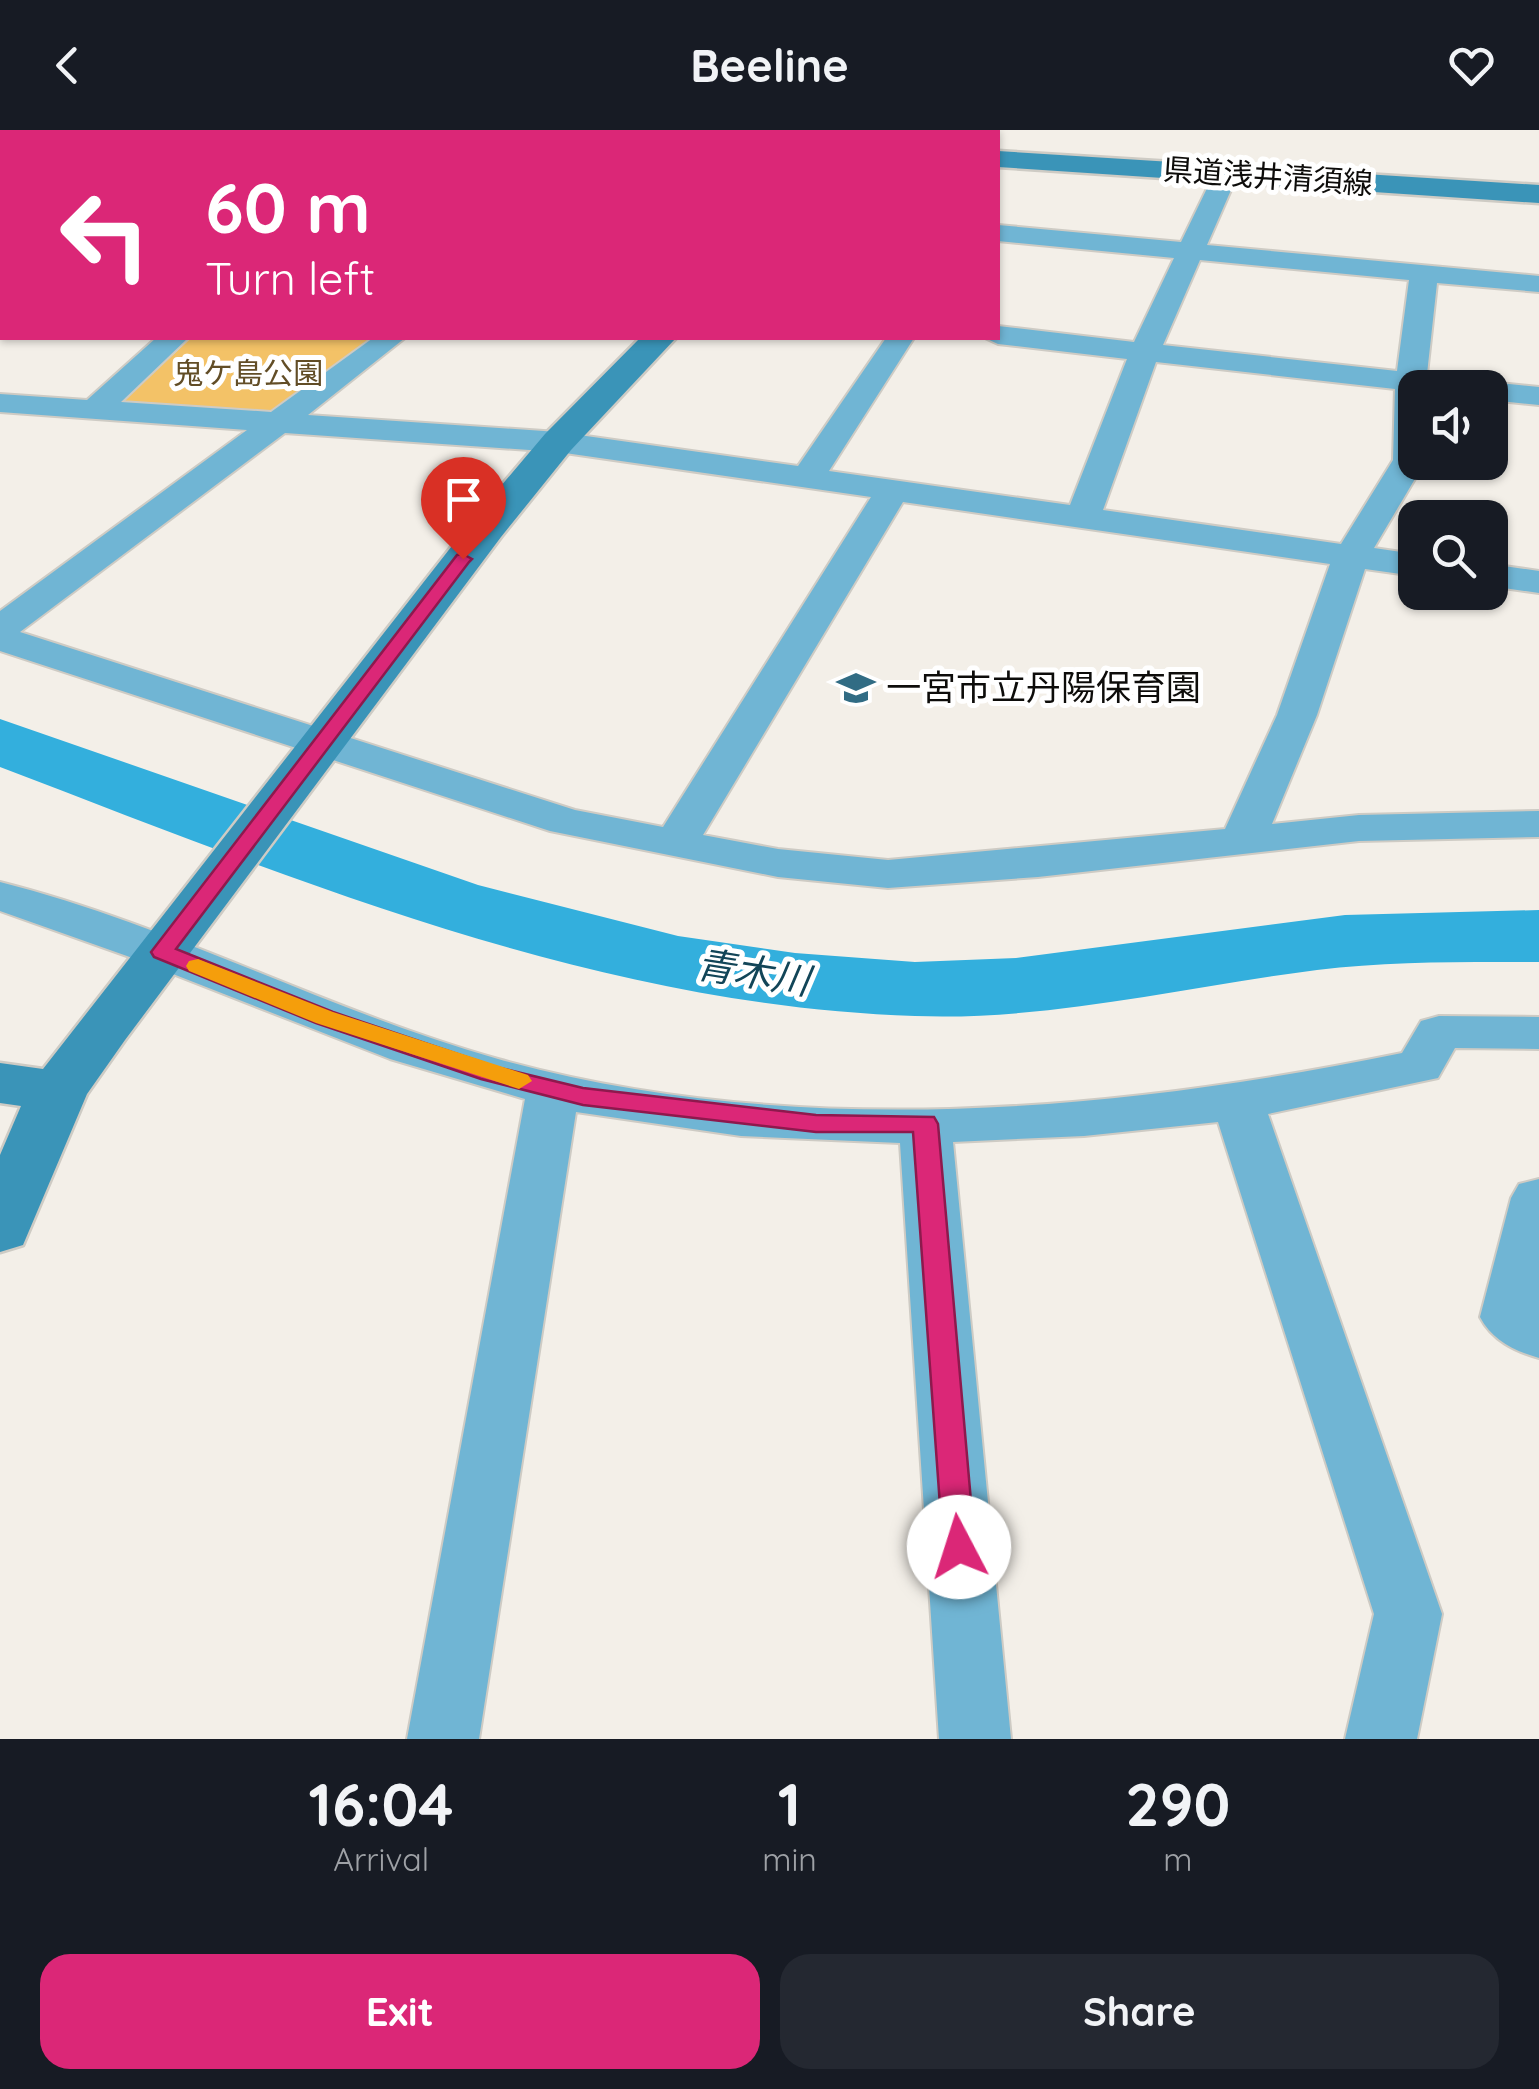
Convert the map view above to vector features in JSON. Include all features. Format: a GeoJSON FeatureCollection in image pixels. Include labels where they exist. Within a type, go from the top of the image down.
{"type":"FeatureCollection","features":[{"type":"Feature","properties":{"kind":"street","name":"県道浅井清須線"},"geometry":{"type":"LineString","coordinates":[[1000,158],[1539,194]]}},
{"type":"Feature","properties":{"kind":"street"},"geometry":{"type":"LineString","coordinates":[[1083,518],[1145,351],[1226,174]]}},
{"type":"Feature","properties":{"kind":"street"},"geometry":{"type":"LineString","coordinates":[[1000,233],[1539,284]]}},
{"type":"Feature","properties":{"kind":"street"},"geometry":{"type":"LineString","coordinates":[[1412,370],[1424,274]]}},
{"type":"Feature","properties":{"kind":"street"},"geometry":{"type":"LineString","coordinates":[[1000,335],[1398,380]]}},
{"type":"Feature","properties":{"kind":"street"},"geometry":{"type":"LineString","coordinates":[[96,408],[171,340]]}},
{"type":"Feature","properties":{"kind":"street"},"geometry":{"type":"LineString","coordinates":[[0,629],[389,340]]}},
{"type":"Feature","properties":{"kind":"street"},"geometry":{"type":"LineString","coordinates":[[0,1229],[58,1091],[487,528],[558,442],[657,340]]}},
{"type":"Feature","properties":{"kind":"street"},"geometry":{"type":"LineString","coordinates":[[808,477],[899,340]]}},
{"type":"Feature","properties":{"kind":"street"},"geometry":{"type":"LineString","coordinates":[[1508,392],[1539,396]]}},
{"type":"Feature","properties":{"kind":"street"},"geometry":{"type":"LineString","coordinates":[[0,403],[558,442],[1398,563]]}},
{"type":"Feature","properties":{"kind":"street"},"geometry":{"type":"LineString","coordinates":[[1243,839],[1297,715],[1351,556],[1398,480]]}},
{"type":"Feature","properties":{"kind":"street"},"geometry":{"type":"LineString","coordinates":[[675,844],[892,491]]}},
{"type":"Feature","properties":{"kind":"street"},"geometry":{"type":"LineString","coordinates":[[1508,578],[1539,582]]}},
{"type":"Feature","properties":{"kind":"street"},"geometry":{"type":"LineString","coordinates":[[0,638],[312,758],[566,822],[778,864],[888,874],[1038,863],[1359,828],[1539,824]]}},
{"type":"Feature","properties":{"kind":"street"},"geometry":{"type":"LineString","coordinates":[[0,896],[171,940],[325,1017],[489,1074],[634,1104],[816,1124],[925,1124],[1168,1111],[1420,1066],[1439,1032],[1539,1034]]}},
{"type":"Feature","properties":{"kind":"street"},"geometry":{"type":"LineString","coordinates":[[0,1083],[58,1091]]}},
{"type":"Feature","properties":{"kind":"street"},"geometry":{"type":"LineString","coordinates":[[442,1739],[552,1089]]}},
{"type":"Feature","properties":{"kind":"street"},"geometry":{"type":"LineString","coordinates":[[1237,1101],[1408,1614],[1381,1739]]}},
{"type":"Feature","properties":{"kind":"street"},"geometry":{"type":"LineString","coordinates":[[925,1124],[975,1739]]}},
{"type":"Feature","properties":{"kind":"street"},"geometry":{"type":"LineString","coordinates":[[1539,1198],[1509,1317],[1539,1336]]}},
{"type":"Feature","properties":{"kind":"green space","name":"鬼ケ島公園"},"geometry":{"type":"Polygon","coordinates":[[[189,340],[372,340],[270,412],[123,401],[189,340]]]}},
{"type":"Feature","properties":{"kind":"waterway","name":"青木川"},"geometry":{"type":"LineString","coordinates":[[0,741],[223,825],[448,903],[562,936],[678,962],[795,981],[915,989],[1016,986],[1345,941],[1539,936]]}},
{"type":"Feature","properties":{"kind":"slow traffic"},"geometry":{"type":"LineString","coordinates":[[198,966],[325,1017],[519,1081]]}},
{"type":"Feature","properties":{"kind":"place","name":"一宮市立丹陽保育園"},"geometry":{"type":"Point","coordinates":[856,688]}},
{"type":"Feature","properties":{"kind":"route"},"geometry":{"type":"LineString","coordinates":[[463,559],[162,952],[325,1017],[489,1074],[583,1097],[816,1124],[925,1124],[959,1547]]}}]}
